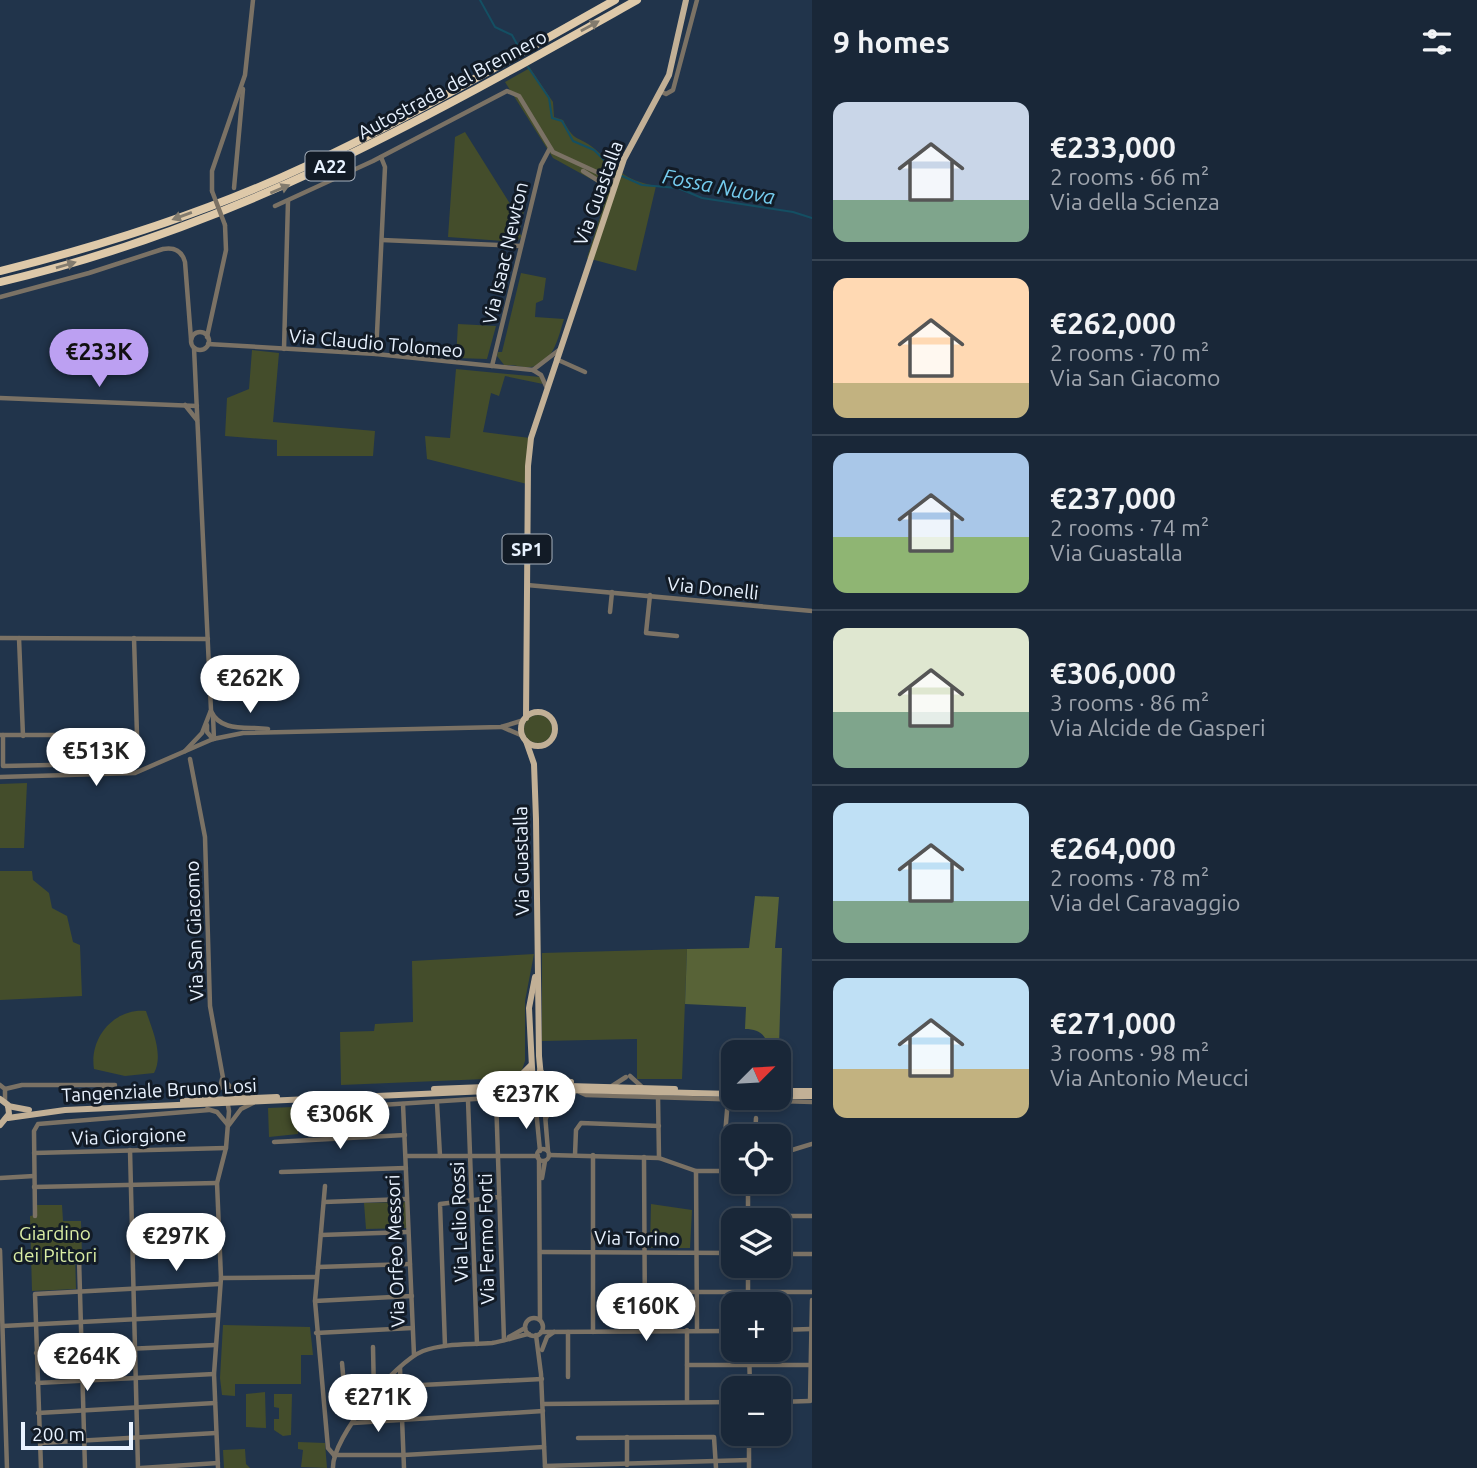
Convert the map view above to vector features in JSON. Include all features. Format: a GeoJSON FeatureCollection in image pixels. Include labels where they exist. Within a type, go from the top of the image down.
{"type":"FeatureCollection","features":[{"type":"Feature","properties":{"kind":"highway","name":"Autostrada del Brennero"},"geometry":{"type":"LineString","coordinates":[[0,271],[149,228],[305,166],[417,110],[615,0]]}},
{"type":"Feature","properties":{"kind":"highway","name":"Autostrada del Brennero"},"geometry":{"type":"LineString","coordinates":[[0,282],[153,238],[279,190],[404,129],[637,0]]}},
{"type":"Feature","properties":{"kind":"main road","name":"Via Guastalla"},"geometry":{"type":"LineString","coordinates":[[525,719],[528,466],[531,438],[616,181],[662,92],[675,56],[686,0]]}},
{"type":"Feature","properties":{"kind":"main road"},"geometry":{"type":"LineString","coordinates":[[526,696],[553,722],[555,732],[550,741],[541,746],[525,739],[525,719],[541,713]]}},
{"type":"Feature","properties":{"kind":"main road","name":"Via Guastalla"},"geometry":{"type":"LineString","coordinates":[[525,739],[534,764],[542,1088]]}},
{"type":"Feature","properties":{"kind":"main road","name":"Via Guastalla"},"geometry":{"type":"LineString","coordinates":[[534,764],[541,746]]}},
{"type":"Feature","properties":{"kind":"main road","name":"Via Guastalla"},"geometry":{"type":"LineString","coordinates":[[533,1087],[528,1007],[538,956]]}},
{"type":"Feature","properties":{"kind":"main road"},"geometry":{"type":"LineString","coordinates":[[528,1007],[539,1007]]}},
{"type":"Feature","properties":{"kind":"main road"},"geometry":{"type":"LineString","coordinates":[[529,1044],[539,1044]]}},
{"type":"Feature","properties":{"kind":"main road"},"geometry":{"type":"LineString","coordinates":[[489,1086],[520,1076],[530,1066]]}},
{"type":"Feature","properties":{"kind":"main road"},"geometry":{"type":"LineString","coordinates":[[540,1069],[550,1080],[596,1086]]}},
{"type":"Feature","properties":{"kind":"main road","name":"Tangenziale Bruno Losi"},"geometry":{"type":"LineString","coordinates":[[252,1100],[489,1086],[721,1094]]}},
{"type":"Feature","properties":{"kind":"main road","name":"Tangenziale Bruno Losi"},"geometry":{"type":"LineString","coordinates":[[542,1088],[596,1086],[721,1093]]}},
{"type":"Feature","properties":{"kind":"main road","name":"Tangenziale Bruno Losi"},"geometry":{"type":"LineString","coordinates":[[4,1102],[25,1110],[252,1100],[496,1094],[533,1087]]}},
{"type":"Feature","properties":{"kind":"main road"},"geometry":{"type":"LineString","coordinates":[[791,1092],[812,1091]]}},
{"type":"Feature","properties":{"kind":"main road"},"geometry":{"type":"LineString","coordinates":[[791,1094],[812,1097]]}},
{"type":"Feature","properties":{"kind":"main road"},"geometry":{"type":"LineString","coordinates":[[0,1126],[8,1118],[4,1102]]}},
{"type":"Feature","properties":{"kind":"main road","name":"Tangenziale Bruno Losi"},"geometry":{"type":"LineString","coordinates":[[8,1118],[65,1110],[202,1102]]}},
{"type":"Feature","properties":{"kind":"street"},"geometry":{"type":"LineString","coordinates":[[234,187],[253,0]]}},
{"type":"Feature","properties":{"kind":"street"},"geometry":{"type":"LineString","coordinates":[[662,92],[666,94],[673,90],[696,0]]}},
{"type":"Feature","properties":{"kind":"street"},"geometry":{"type":"LineString","coordinates":[[197,368],[208,340],[228,242],[225,225],[212,191],[212,171],[245,75]]}},
{"type":"Feature","properties":{"kind":"street"},"geometry":{"type":"LineString","coordinates":[[275,206],[381,157],[507,91],[519,96],[550,148],[613,190]]}},
{"type":"Feature","properties":{"kind":"street","name":"Via Isaac Newton"},"geometry":{"type":"LineString","coordinates":[[492,366],[541,165],[550,148]]}},
{"type":"Feature","properties":{"kind":"street"},"geometry":{"type":"LineString","coordinates":[[376,354],[386,167],[381,157]]}},
{"type":"Feature","properties":{"kind":"street"},"geometry":{"type":"LineString","coordinates":[[568,161],[608,175],[616,181]]}},
{"type":"Feature","properties":{"kind":"street"},"geometry":{"type":"LineString","coordinates":[[608,175],[620,171]]}},
{"type":"Feature","properties":{"kind":"street"},"geometry":{"type":"LineString","coordinates":[[599,179],[616,181]]}},
{"type":"Feature","properties":{"kind":"street"},"geometry":{"type":"LineString","coordinates":[[284,349],[288,201]]}},
{"type":"Feature","properties":{"kind":"street"},"geometry":{"type":"LineString","coordinates":[[382,240],[521,246]]}},
{"type":"Feature","properties":{"kind":"street"},"geometry":{"type":"LineString","coordinates":[[0,297],[170,248],[180,252],[185,262],[187,321],[197,368],[213,739]]}},
{"type":"Feature","properties":{"kind":"street"},"geometry":{"type":"LineString","coordinates":[[187,321],[208,340]]}},
{"type":"Feature","properties":{"kind":"street"},"geometry":{"type":"LineString","coordinates":[[191,339],[210,327]]}},
{"type":"Feature","properties":{"kind":"street","name":"Via Claudio Tolomeo"},"geometry":{"type":"LineString","coordinates":[[208,340],[216,343],[536,369]]}},
{"type":"Feature","properties":{"kind":"street"},"geometry":{"type":"LineString","coordinates":[[194,348],[203,350]]}},
{"type":"Feature","properties":{"kind":"street"},"geometry":{"type":"LineString","coordinates":[[536,369],[559,349]]}},
{"type":"Feature","properties":{"kind":"street"},"geometry":{"type":"LineString","coordinates":[[556,359],[585,372]]}},
{"type":"Feature","properties":{"kind":"street"},"geometry":{"type":"LineString","coordinates":[[536,369],[551,372]]}},
{"type":"Feature","properties":{"kind":"street"},"geometry":{"type":"LineString","coordinates":[[536,369],[546,386]]}},
{"type":"Feature","properties":{"kind":"street"},"geometry":{"type":"LineString","coordinates":[[0,398],[197,406]]}},
{"type":"Feature","properties":{"kind":"street"},"geometry":{"type":"LineString","coordinates":[[184,405],[198,422]]}},
{"type":"Feature","properties":{"kind":"street","name":"Via Donelli"},"geometry":{"type":"LineString","coordinates":[[527,585],[812,611]]}},
{"type":"Feature","properties":{"kind":"street"},"geometry":{"type":"LineString","coordinates":[[610,612],[612,592]]}},
{"type":"Feature","properties":{"kind":"street"},"geometry":{"type":"LineString","coordinates":[[650,596],[646,632],[677,636]]}},
{"type":"Feature","properties":{"kind":"street"},"geometry":{"type":"LineString","coordinates":[[0,638],[208,639]]}},
{"type":"Feature","properties":{"kind":"street"},"geometry":{"type":"LineString","coordinates":[[19,638],[23,736]]}},
{"type":"Feature","properties":{"kind":"street"},"geometry":{"type":"LineString","coordinates":[[98,735],[99,764],[3,766],[1,735],[137,734],[134,638]]}},
{"type":"Feature","properties":{"kind":"street"},"geometry":{"type":"LineString","coordinates":[[211,710],[207,732],[213,739]]}},
{"type":"Feature","properties":{"kind":"street"},"geometry":{"type":"LineString","coordinates":[[213,716],[227,726],[280,730],[501,727],[525,719]]}},
{"type":"Feature","properties":{"kind":"street"},"geometry":{"type":"LineString","coordinates":[[183,754],[207,724]]}},
{"type":"Feature","properties":{"kind":"street"},"geometry":{"type":"LineString","coordinates":[[501,727],[525,739]]}},
{"type":"Feature","properties":{"kind":"street"},"geometry":{"type":"LineString","coordinates":[[0,776],[135,774],[213,739],[280,730]]}},
{"type":"Feature","properties":{"kind":"street","name":"Via San Giacomo"},"geometry":{"type":"LineString","coordinates":[[190,759],[205,837],[210,1006],[228,1101],[226,1148],[217,1183],[220,1281],[214,1374],[218,1466]]}},
{"type":"Feature","properties":{"kind":"street"},"geometry":{"type":"LineString","coordinates":[[223,1071],[229,1087],[252,1100],[228,1125],[222,1116],[209,1110],[202,1102],[220,1088],[223,1071]]}},
{"type":"Feature","properties":{"kind":"street"},"geometry":{"type":"LineString","coordinates":[[612,1087],[629,1078],[642,1088]]}},
{"type":"Feature","properties":{"kind":"street"},"geometry":{"type":"LineString","coordinates":[[5,1089],[22,1084],[115,1085]]}},
{"type":"Feature","properties":{"kind":"street"},"geometry":{"type":"LineString","coordinates":[[0,1085],[5,1089]]}},
{"type":"Feature","properties":{"kind":"street"},"geometry":{"type":"LineString","coordinates":[[96,1106],[103,1095],[104,1085]]}},
{"type":"Feature","properties":{"kind":"street","name":"Via Guastalla"},"geometry":{"type":"LineString","coordinates":[[533,1087],[537,1110],[540,1189]]}},
{"type":"Feature","properties":{"kind":"street","name":"Via Guastalla"},"geometry":{"type":"LineString","coordinates":[[540,1189],[547,1156],[542,1088]]}},
{"type":"Feature","properties":{"kind":"street"},"geometry":{"type":"LineString","coordinates":[[4,1102],[5,1089]]}},
{"type":"Feature","properties":{"kind":"street"},"geometry":{"type":"LineString","coordinates":[[546,1118],[556,1100],[577,1091],[586,1096],[721,1094]]}},
{"type":"Feature","properties":{"kind":"street"},"geometry":{"type":"LineString","coordinates":[[318,1109],[437,1103],[496,1094],[523,1096],[533,1102],[537,1110]]}},
{"type":"Feature","properties":{"kind":"street","name":"Via Fermo Forti"},"geometry":{"type":"LineString","coordinates":[[496,1094],[504,1340]]}},
{"type":"Feature","properties":{"kind":"street"},"geometry":{"type":"LineString","coordinates":[[659,1097],[659,1158]]}},
{"type":"Feature","properties":{"kind":"street","name":"Via Lelio Rossi"},"geometry":{"type":"LineString","coordinates":[[468,1100],[477,1344]]}},
{"type":"Feature","properties":{"kind":"street"},"geometry":{"type":"LineString","coordinates":[[791,1100],[812,1102]]}},
{"type":"Feature","properties":{"kind":"street"},"geometry":{"type":"LineString","coordinates":[[437,1103],[440,1156]]}},
{"type":"Feature","properties":{"kind":"street","name":"Via Orfeo Messori"},"geometry":{"type":"LineString","coordinates":[[403,1104],[414,1355]]}},
{"type":"Feature","properties":{"kind":"street"},"geometry":{"type":"LineString","coordinates":[[35,1216],[35,1126],[84,1118],[209,1110]]}},
{"type":"Feature","properties":{"kind":"street"},"geometry":{"type":"LineString","coordinates":[[756,1118],[756,1124]]}},
{"type":"Feature","properties":{"kind":"street"},"geometry":{"type":"LineString","coordinates":[[575,1155],[576,1130],[582,1123],[659,1126]]}},
{"type":"Feature","properties":{"kind":"street"},"geometry":{"type":"LineString","coordinates":[[274,1142],[405,1135]]}},
{"type":"Feature","properties":{"kind":"street"},"geometry":{"type":"LineString","coordinates":[[791,1150],[812,1144]]}},
{"type":"Feature","properties":{"kind":"street","name":"Via Giorgione"},"geometry":{"type":"LineString","coordinates":[[34,1153],[226,1148]]}},
{"type":"Feature","properties":{"kind":"street"},"geometry":{"type":"LineString","coordinates":[[130,1150],[140,1468],[218,1466]]}},
{"type":"Feature","properties":{"kind":"street"},"geometry":{"type":"LineString","coordinates":[[539,1155],[547,1156]]}},
{"type":"Feature","properties":{"kind":"street"},"geometry":{"type":"LineString","coordinates":[[406,1156],[644,1157],[659,1158],[696,1171],[721,1171]]}},
{"type":"Feature","properties":{"kind":"street"},"geometry":{"type":"LineString","coordinates":[[593,1156],[593,1332]]}},
{"type":"Feature","properties":{"kind":"street"},"geometry":{"type":"LineString","coordinates":[[644,1157],[645,1331]]}},
{"type":"Feature","properties":{"kind":"street"},"geometry":{"type":"LineString","coordinates":[[281,1171],[325,1173],[406,1168]]}},
{"type":"Feature","properties":{"kind":"street"},"geometry":{"type":"LineString","coordinates":[[696,1171],[697,1331]]}},
{"type":"Feature","properties":{"kind":"street"},"geometry":{"type":"LineString","coordinates":[[0,1178],[34,1176]]}},
{"type":"Feature","properties":{"kind":"street"},"geometry":{"type":"LineString","coordinates":[[34,1186],[217,1183]]}},
{"type":"Feature","properties":{"kind":"street"},"geometry":{"type":"LineString","coordinates":[[325,1186],[315,1301],[328,1448],[334,1455],[404,1455],[544,1447]]}},
{"type":"Feature","properties":{"kind":"street"},"geometry":{"type":"LineString","coordinates":[[540,1189],[540,1329],[545,1467],[716,1465],[749,1460]]}},
{"type":"Feature","properties":{"kind":"street"},"geometry":{"type":"LineString","coordinates":[[445,1346],[440,1204],[499,1197]]}},
{"type":"Feature","properties":{"kind":"street"},"geometry":{"type":"LineString","coordinates":[[324,1202],[406,1199]]}},
{"type":"Feature","properties":{"kind":"street"},"geometry":{"type":"LineString","coordinates":[[791,1217],[812,1216]]}},
{"type":"Feature","properties":{"kind":"street"},"geometry":{"type":"LineString","coordinates":[[132,1226],[219,1229]]}},
{"type":"Feature","properties":{"kind":"street"},"geometry":{"type":"LineString","coordinates":[[321,1235],[408,1231]]}},
{"type":"Feature","properties":{"kind":"street"},"geometry":{"type":"LineString","coordinates":[[133,1253],[220,1249]]}},
{"type":"Feature","properties":{"kind":"street"},"geometry":{"type":"LineString","coordinates":[[0,1250],[8,1468]]}},
{"type":"Feature","properties":{"kind":"street","name":"Via Torino"},"geometry":{"type":"LineString","coordinates":[[540,1252],[721,1253]]}},
{"type":"Feature","properties":{"kind":"street"},"geometry":{"type":"LineString","coordinates":[[791,1254],[812,1254]]}},
{"type":"Feature","properties":{"kind":"street"},"geometry":{"type":"LineString","coordinates":[[79,1258],[85,1468]]}},
{"type":"Feature","properties":{"kind":"street"},"geometry":{"type":"LineString","coordinates":[[318,1267],[410,1264]]}},
{"type":"Feature","properties":{"kind":"street"},"geometry":{"type":"LineString","coordinates":[[41,1468],[36,1293],[134,1289],[220,1281],[316,1278]]}},
{"type":"Feature","properties":{"kind":"street"},"geometry":{"type":"LineString","coordinates":[[504,1340],[526,1328],[540,1292]]}},
{"type":"Feature","properties":{"kind":"street"},"geometry":{"type":"LineString","coordinates":[[613,1292],[721,1292]]}},
{"type":"Feature","properties":{"kind":"street"},"geometry":{"type":"LineString","coordinates":[[791,1293],[812,1293]]}},
{"type":"Feature","properties":{"kind":"street"},"geometry":{"type":"LineString","coordinates":[[315,1301],[412,1296]]}},
{"type":"Feature","properties":{"kind":"street"},"geometry":{"type":"LineString","coordinates":[[791,1402],[811,1401],[812,1300]]}},
{"type":"Feature","properties":{"kind":"street"},"geometry":{"type":"LineString","coordinates":[[3,1326],[217,1315]]}},
{"type":"Feature","properties":{"kind":"street"},"geometry":{"type":"LineString","coordinates":[[532,1318],[540,1329],[541,1376]]}},
{"type":"Feature","properties":{"kind":"street"},"geometry":{"type":"LineString","coordinates":[[316,1333],[412,1328]]}},
{"type":"Feature","properties":{"kind":"street"},"geometry":{"type":"LineString","coordinates":[[526,1328],[529,1334]]}},
{"type":"Feature","properties":{"kind":"street"},"geometry":{"type":"LineString","coordinates":[[333,1468],[334,1455],[352,1423],[400,1367],[414,1355],[445,1346],[504,1340],[540,1329],[555,1332],[721,1331]]}},
{"type":"Feature","properties":{"kind":"street"},"geometry":{"type":"LineString","coordinates":[[791,1330],[812,1329]]}},
{"type":"Feature","properties":{"kind":"street"},"geometry":{"type":"LineString","coordinates":[[687,1331],[688,1402]]}},
{"type":"Feature","properties":{"kind":"street"},"geometry":{"type":"LineString","coordinates":[[542,1350],[547,1337],[555,1332]]}},
{"type":"Feature","properties":{"kind":"street"},"geometry":{"type":"LineString","coordinates":[[568,1332],[568,1377]]}},
{"type":"Feature","properties":{"kind":"street"},"geometry":{"type":"LineString","coordinates":[[36,1353],[215,1345]]}},
{"type":"Feature","properties":{"kind":"street"},"geometry":{"type":"LineString","coordinates":[[373,1347],[374,1396]]}},
{"type":"Feature","properties":{"kind":"street"},"geometry":{"type":"LineString","coordinates":[[342,1363],[345,1395],[362,1411]]}},
{"type":"Feature","properties":{"kind":"street"},"geometry":{"type":"LineString","coordinates":[[687,1365],[810,1365]]}},
{"type":"Feature","properties":{"kind":"street"},"geometry":{"type":"LineString","coordinates":[[749,1365],[749,1376]]}},
{"type":"Feature","properties":{"kind":"street"},"geometry":{"type":"LineString","coordinates":[[400,1367],[404,1468]]}},
{"type":"Feature","properties":{"kind":"street"},"geometry":{"type":"LineString","coordinates":[[37,1383],[214,1374]]}},
{"type":"Feature","properties":{"kind":"street"},"geometry":{"type":"LineString","coordinates":[[382,1387],[541,1376]]}},
{"type":"Feature","properties":{"kind":"street"},"geometry":{"type":"LineString","coordinates":[[543,1404],[721,1402]]}},
{"type":"Feature","properties":{"kind":"street"},"geometry":{"type":"LineString","coordinates":[[38,1413],[215,1403]]}},
{"type":"Feature","properties":{"kind":"street"},"geometry":{"type":"LineString","coordinates":[[352,1423],[543,1411]]}},
{"type":"Feature","properties":{"kind":"street"},"geometry":{"type":"LineString","coordinates":[[40,1443],[216,1433]]}},
{"type":"Feature","properties":{"kind":"street"},"geometry":{"type":"LineString","coordinates":[[627,1437],[627,1465]]}},
{"type":"Feature","properties":{"kind":"street"},"geometry":{"type":"LineString","coordinates":[[578,1438],[714,1437],[716,1465]]}},
{"type":"Feature","properties":{"kind":"street"},"geometry":{"type":"LineString","coordinates":[[749,1446],[749,1468]]}},
{"type":"Feature","properties":{"kind":"green space"},"geometry":{"type":"Polygon","coordinates":[[[530,68],[553,102],[554,117],[563,120],[574,136],[589,144],[628,177],[656,186],[636,271],[587,258],[609,189],[553,158],[505,82],[530,68]]]}},
{"type":"Feature","properties":{"kind":"green space"},"geometry":{"type":"Polygon","coordinates":[[[465,132],[514,210],[524,211],[519,233],[522,236],[517,242],[448,237],[455,137],[465,132]]]}},
{"type":"Feature","properties":{"kind":"green space"},"geometry":{"type":"Polygon","coordinates":[[[521,273],[546,278],[543,300],[536,303],[535,317],[564,319],[548,358],[534,367],[505,366],[497,356],[498,352],[502,352],[521,273]]]}},
{"type":"Feature","properties":{"kind":"green space"},"geometry":{"type":"Polygon","coordinates":[[[458,324],[496,326],[487,359],[456,358],[458,324]]]}},
{"type":"Feature","properties":{"kind":"green space"},"geometry":{"type":"Polygon","coordinates":[[[252,350],[279,353],[273,422],[375,431],[373,456],[277,456],[277,440],[225,436],[227,398],[249,389],[252,350]]]}},
{"type":"Feature","properties":{"kind":"green space"},"geometry":{"type":"Polygon","coordinates":[[[456,369],[540,377],[543,384],[505,376],[499,396],[491,393],[483,432],[530,438],[527,484],[427,459],[425,436],[450,438],[456,369]]]}},
{"type":"Feature","properties":{"kind":"green space"},"geometry":{"type":"Polygon","coordinates":[[[538,715],[548,719],[552,729],[548,739],[538,743],[528,739],[524,729],[528,719],[538,715]]]}},
{"type":"Feature","properties":{"kind":"green space"},"geometry":{"type":"Polygon","coordinates":[[[27,783],[24,848],[0,848],[0,784],[27,783]]]}},
{"type":"Feature","properties":{"kind":"green space"},"geometry":{"type":"Polygon","coordinates":[[[0,871],[32,871],[33,880],[49,893],[52,908],[67,916],[73,942],[80,945],[82,996],[0,1000],[0,871]]]}},
{"type":"Feature","properties":{"kind":"green space"},"geometry":{"type":"Polygon","coordinates":[[[755,896],[779,897],[775,948],[782,948],[779,1040],[766,1040],[762,1034],[745,1029],[746,1007],[685,1004],[687,949],[749,948],[755,896]]]}},
{"type":"Feature","properties":{"kind":"green space"},"geometry":{"type":"Polygon","coordinates":[[[687,949],[682,1079],[637,1079],[637,1039],[542,1041],[542,953],[687,949]]]}},
{"type":"Feature","properties":{"kind":"green space"},"geometry":{"type":"Polygon","coordinates":[[[534,954],[525,1001],[525,1061],[522,1070],[510,1078],[341,1085],[340,1032],[374,1031],[375,1024],[413,1022],[412,961],[534,954]]]}},
{"type":"Feature","properties":{"kind":"green space"},"geometry":{"type":"Polygon","coordinates":[[[146,1011],[157,1050],[154,1073],[125,1076],[94,1069],[96,1046],[106,1027],[124,1014],[146,1011]]]}},
{"type":"Feature","properties":{"kind":"green space"},"geometry":{"type":"Polygon","coordinates":[[[318,1106],[319,1117],[298,1118],[298,1134],[269,1137],[268,1108],[318,1106]]]}},
{"type":"Feature","properties":{"kind":"green space"},"geometry":{"type":"Polygon","coordinates":[[[406,1202],[408,1228],[366,1229],[364,1203],[406,1202]]]}},
{"type":"Feature","properties":{"kind":"green space"},"geometry":{"type":"Polygon","coordinates":[[[651,1204],[692,1210],[690,1248],[650,1248],[651,1204]]]}},
{"type":"Feature","properties":{"kind":"green space","name":"Giardino dei Pittori"},"geometry":{"type":"Polygon","coordinates":[[[36,1205],[62,1205],[63,1221],[81,1221],[82,1255],[75,1255],[76,1289],[32,1291],[30,1216],[36,1215],[36,1205]]]}},
{"type":"Feature","properties":{"kind":"green space"},"geometry":{"type":"Polygon","coordinates":[[[223,1325],[310,1327],[313,1355],[301,1355],[301,1384],[235,1384],[235,1396],[222,1395],[220,1378],[223,1325]]]}},
{"type":"Feature","properties":{"kind":"green space"},"geometry":{"type":"Polygon","coordinates":[[[265,1392],[266,1428],[246,1427],[246,1394],[265,1392]]]}},
{"type":"Feature","properties":{"kind":"green space"},"geometry":{"type":"Polygon","coordinates":[[[274,1394],[292,1394],[291,1435],[283,1436],[274,1430],[274,1419],[279,1419],[279,1408],[274,1407],[274,1394]]]}},
{"type":"Feature","properties":{"kind":"green space"},"geometry":{"type":"Polygon","coordinates":[[[298,1442],[325,1443],[327,1468],[301,1467],[303,1450],[298,1449],[298,1442]]]}},
{"type":"Feature","properties":{"kind":"green space"},"geometry":{"type":"Polygon","coordinates":[[[245,1449],[246,1464],[250,1468],[224,1468],[223,1450],[245,1449]]]}},
{"type":"Feature","properties":{"kind":"waterway","name":"Fossa Nuova"},"geometry":{"type":"LineString","coordinates":[[480,0],[495,27],[512,35],[518,46]]}},
{"type":"Feature","properties":{"kind":"waterway","name":"Fossa Nuova"},"geometry":{"type":"LineString","coordinates":[[528,67],[549,98],[552,118],[562,121],[573,141],[594,150],[615,171]]}},
{"type":"Feature","properties":{"kind":"waterway","name":"Fossa Nuova"},"geometry":{"type":"LineString","coordinates":[[622,176],[642,185],[678,188],[702,198],[793,212],[812,218]]}}]}
